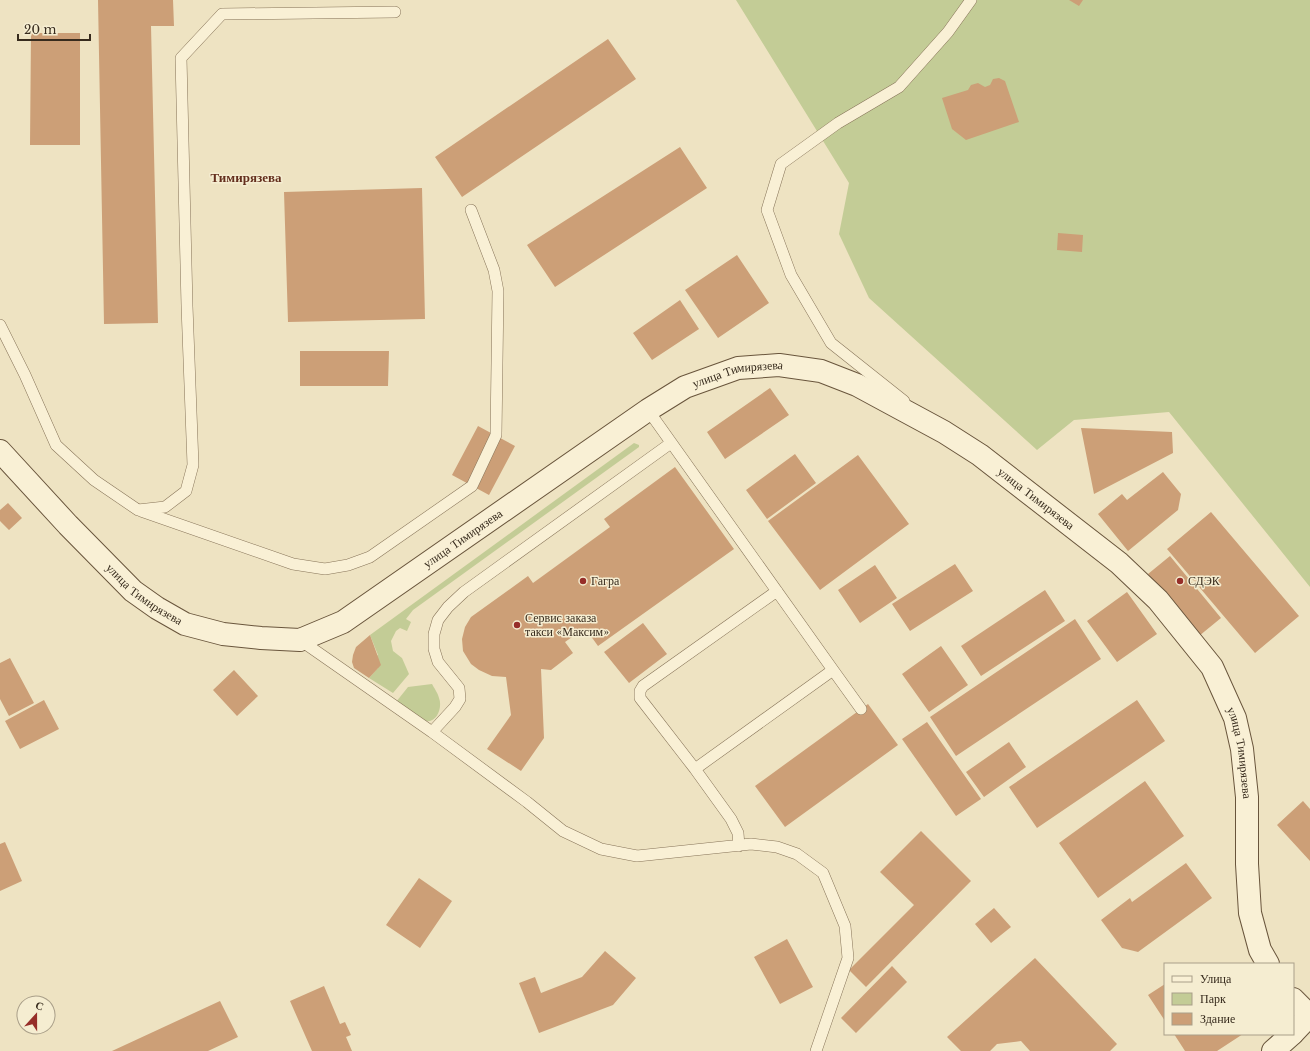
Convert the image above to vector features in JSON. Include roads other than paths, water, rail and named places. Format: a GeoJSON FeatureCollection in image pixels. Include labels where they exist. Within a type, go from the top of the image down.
{"type":"FeatureCollection","features":[{"type":"Feature","properties":{"kind":"street","name":"улица Тимирязева"},"geometry":{"type":"LineString","coordinates":[[0,451],[68,525],[128,586],[157,608],[185,624],[223,634],[300,640],[343,622],[648,410],[685,387],[738,368],[778,365],[821,371],[857,385],[944,432],[980,455],[1119,563],[1158,600],[1212,667],[1235,718],[1242,749],[1247,797],[1247,864],[1250,913],[1260,950],[1267,963]]}},
{"type":"Feature","properties":{"kind":"street"},"geometry":{"type":"LineString","coordinates":[[1294,1000],[1310,1016],[1294,1033]]}},
{"type":"Feature","properties":{"kind":"street"},"geometry":{"type":"LineString","coordinates":[[1273,1051],[1292,1035]]}},
{"type":"Feature","properties":{"kind":"lane"},"geometry":{"type":"LineString","coordinates":[[944,432],[831,344],[791,275],[767,210],[781,164],[838,123],[899,87],[948,32],[971,0]]}},
{"type":"Feature","properties":{"kind":"lane"},"geometry":{"type":"LineString","coordinates":[[138,510],[164,507],[186,491],[193,465],[187,306],[181,58],[222,14],[395,12]]}},
{"type":"Feature","properties":{"kind":"lane"},"geometry":{"type":"LineString","coordinates":[[0,325],[25,375],[56,445],[94,480],[138,510],[293,564],[325,569],[348,565],[370,557],[472,486],[496,435],[498,291],[494,270],[471,210]]}},
{"type":"Feature","properties":{"kind":"lane"},"geometry":{"type":"LineString","coordinates":[[648,410],[861,709]]}},
{"type":"Feature","properties":{"kind":"lane"},"geometry":{"type":"LineString","coordinates":[[432,732],[455,707],[460,699],[459,688],[438,662],[434,649],[434,634],[438,620],[448,607],[464,592],[671,443]]}},
{"type":"Feature","properties":{"kind":"lane"},"geometry":{"type":"LineString","coordinates":[[739,846],[738,833],[731,819],[695,769],[640,698],[640,691],[643,686],[777,591]]}},
{"type":"Feature","properties":{"kind":"lane"},"geometry":{"type":"LineString","coordinates":[[300,640],[432,732],[563,830],[601,849],[637,856],[751,844],[777,847],[797,854],[823,873],[845,926],[848,958],[816,1051]]}},
{"type":"Feature","properties":{"kind":"lane"},"geometry":{"type":"LineString","coordinates":[[695,769],[833,670]]}},
{"type":"Feature","properties":{"kind":"place","name":"Гагра"},"geometry":{"type":"Point","coordinates":[583,581]}},
{"type":"Feature","properties":{"kind":"place","name":"СДЭК"},"geometry":{"type":"Point","coordinates":[1180,581]}},
{"type":"Feature","properties":{"kind":"place","name":"Сервис заказа такси «Максим»"},"geometry":{"type":"Point","coordinates":[517,625]}},
{"type":"Feature","properties":{"kind":"district","name":"Тимирязева"},"geometry":{"type":"Point","coordinates":[246,177]}}]}
